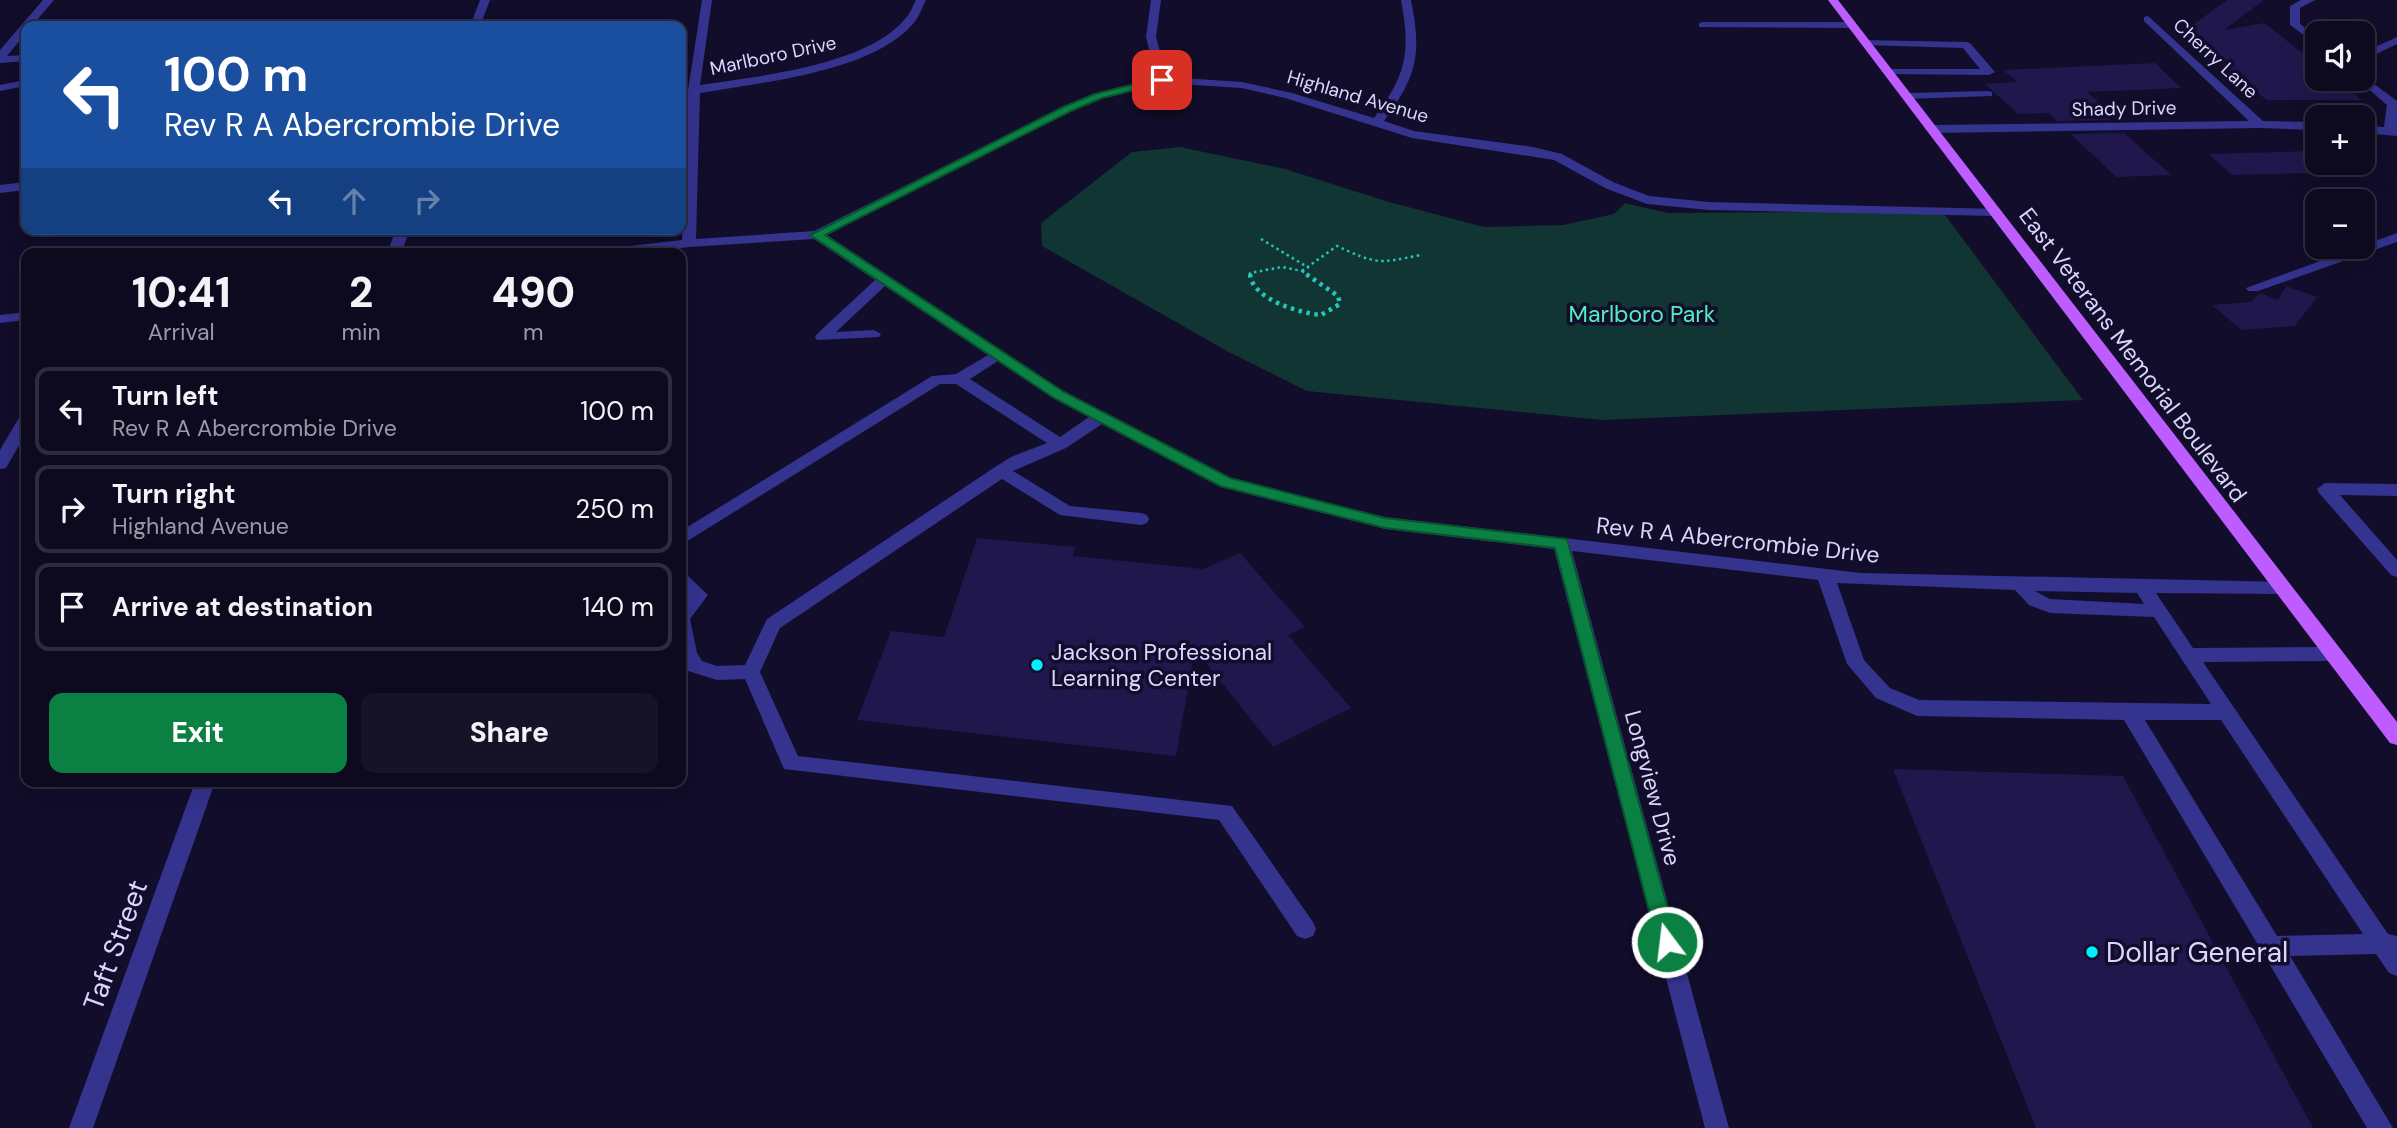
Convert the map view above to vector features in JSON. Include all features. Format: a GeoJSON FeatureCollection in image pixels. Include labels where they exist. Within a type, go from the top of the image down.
{"type":"FeatureCollection","features":[{"type":"Feature","properties":{"kind":"main road","name":"East Veterans Memorial Boulevard"},"geometry":{"type":"LineString","coordinates":[[1833,0],[2333,654],[2388,714],[2397,737]]}},
{"type":"Feature","properties":{"kind":"street"},"geometry":{"type":"LineString","coordinates":[[32,21],[49,0]]}},
{"type":"Feature","properties":{"kind":"street"},"geometry":{"type":"LineString","coordinates":[[477,21],[485,0]]}},
{"type":"Feature","properties":{"kind":"street"},"geometry":{"type":"LineString","coordinates":[[690,243],[694,90],[707,0]]}},
{"type":"Feature","properties":{"kind":"street","name":"Marlboro Drive"},"geometry":{"type":"LineString","coordinates":[[694,90],[828,65],[878,45],[909,22],[920,0]]}},
{"type":"Feature","properties":{"kind":"street"},"geometry":{"type":"LineString","coordinates":[[1156,0],[1151,37],[1162,80]]}},
{"type":"Feature","properties":{"kind":"street"},"geometry":{"type":"LineString","coordinates":[[1377,122],[1399,92],[1413,63],[1415,40],[1406,0]]}},
{"type":"Feature","properties":{"kind":"street"},"geometry":{"type":"LineString","coordinates":[[2305,33],[2295,25],[2295,6],[2309,0]]}},
{"type":"Feature","properties":{"kind":"street","name":"Cherry Lane"},"geometry":{"type":"LineString","coordinates":[[2148,19],[2260,124]]}},
{"type":"Feature","properties":{"kind":"street"},"geometry":{"type":"LineString","coordinates":[[1703,26],[1852,25]]}},
{"type":"Feature","properties":{"kind":"street"},"geometry":{"type":"LineString","coordinates":[[0,59],[21,34]]}},
{"type":"Feature","properties":{"kind":"street"},"geometry":{"type":"LineString","coordinates":[[2375,51],[2397,40]]}},
{"type":"Feature","properties":{"kind":"street"},"geometry":{"type":"LineString","coordinates":[[1865,42],[1966,45],[1989,72],[1887,71]]}},
{"type":"Feature","properties":{"kind":"street"},"geometry":{"type":"LineString","coordinates":[[0,59],[21,58]]}},
{"type":"Feature","properties":{"kind":"street","name":"Highland Avenue"},"geometry":{"type":"LineString","coordinates":[[817,235],[1067,109],[1098,96],[1162,80],[1242,85],[1288,95],[1412,134],[1558,157],[1609,185],[1647,200],[1709,206],[1995,212]]}},
{"type":"Feature","properties":{"kind":"street"},"geometry":{"type":"LineString","coordinates":[[0,88],[21,84]]}},
{"type":"Feature","properties":{"kind":"street"},"geometry":{"type":"LineString","coordinates":[[2375,89],[2393,104],[2394,131],[2375,129]]}},
{"type":"Feature","properties":{"kind":"street"},"geometry":{"type":"LineString","coordinates":[[1906,96],[1988,94]]}},
{"type":"Feature","properties":{"kind":"street","name":"Shady Drive"},"geometry":{"type":"LineString","coordinates":[[1931,129],[2260,124],[2305,126]]}},
{"type":"Feature","properties":{"kind":"street"},"geometry":{"type":"LineString","coordinates":[[0,189],[21,187]]}},
{"type":"Feature","properties":{"kind":"street"},"geometry":{"type":"LineString","coordinates":[[669,248],[690,243],[817,235]]}},
{"type":"Feature","properties":{"kind":"street","name":"Rev R A Abercrombie Drive"},"geometry":{"type":"LineString","coordinates":[[817,235],[1059,395],[1225,482],[1385,523],[1861,579],[2282,587]]}},
{"type":"Feature","properties":{"kind":"street"},"geometry":{"type":"LineString","coordinates":[[2253,288],[2397,237]]}},
{"type":"Feature","properties":{"kind":"street"},"geometry":{"type":"LineString","coordinates":[[874,334],[822,337],[884,279]]}},
{"type":"Feature","properties":{"kind":"street"},"geometry":{"type":"LineString","coordinates":[[0,319],[21,317]]}},
{"type":"Feature","properties":{"kind":"street"},"geometry":{"type":"LineString","coordinates":[[686,536],[937,379],[959,379],[998,355]]}},
{"type":"Feature","properties":{"kind":"street"},"geometry":{"type":"LineString","coordinates":[[959,379],[1060,444]]}},
{"type":"Feature","properties":{"kind":"street"},"geometry":{"type":"LineString","coordinates":[[1101,417],[1060,444],[1017,461],[1001,471],[773,624],[751,672],[791,763],[1225,812],[1305,929]]}},
{"type":"Feature","properties":{"kind":"street"},"geometry":{"type":"LineString","coordinates":[[0,464],[21,428]]}},
{"type":"Feature","properties":{"kind":"street"},"geometry":{"type":"LineString","coordinates":[[1001,471],[1066,511],[1141,519]]}},
{"type":"Feature","properties":{"kind":"street"},"geometry":{"type":"LineString","coordinates":[[2397,490],[2325,489],[2397,570]]}},
{"type":"Feature","properties":{"kind":"street","name":"Longview Drive"},"geometry":{"type":"LineString","coordinates":[[1561,543],[1717,1128]]}},
{"type":"Feature","properties":{"kind":"street"},"geometry":{"type":"LineString","coordinates":[[1825,574],[1856,664],[1882,694],[1917,708],[2227,712]]}},
{"type":"Feature","properties":{"kind":"street"},"geometry":{"type":"LineString","coordinates":[[2020,583],[2036,603],[2050,606],[2159,611]]}},
{"type":"Feature","properties":{"kind":"street"},"geometry":{"type":"LineString","coordinates":[[686,584],[699,595],[686,612]]}},
{"type":"Feature","properties":{"kind":"street"},"geometry":{"type":"LineString","coordinates":[[2142,586],[2390,944],[2397,966]]}},
{"type":"Feature","properties":{"kind":"street"},"geometry":{"type":"LineString","coordinates":[[686,644],[695,666],[717,673],[751,672]]}},
{"type":"Feature","properties":{"kind":"street"},"geometry":{"type":"LineString","coordinates":[[2189,655],[2333,654]]}},
{"type":"Feature","properties":{"kind":"street"},"geometry":{"type":"LineString","coordinates":[[2130,712],[2381,1128]]}},
{"type":"Feature","properties":{"kind":"street","name":"Taft Street"},"geometry":{"type":"LineString","coordinates":[[80,1128],[203,787]]}},
{"type":"Feature","properties":{"kind":"street"},"geometry":{"type":"LineString","coordinates":[[2269,946],[2390,944]]}},
{"type":"Feature","properties":{"kind":"path"},"geometry":{"type":"LineString","coordinates":[[1261,239],[1276,244],[1290,257],[1310,268]]}},
{"type":"Feature","properties":{"kind":"path"},"geometry":{"type":"LineString","coordinates":[[1302,271],[1338,296],[1340,304],[1322,315],[1301,312],[1257,291],[1249,279],[1250,273],[1271,267],[1302,271],[1310,268],[1336,247],[1370,261],[1387,262],[1420,255]]}},
{"type":"Feature","properties":{"kind":"green space","name":"Marlboro Park"},"geometry":{"type":"Polygon","coordinates":[[[1180,147],[1285,169],[1389,202],[1484,227],[1563,225],[1614,214],[1625,203],[1668,213],[1942,211],[2083,400],[1602,420],[1307,391],[1227,351],[1042,246],[1041,223],[1132,152],[1180,147]]]}},
{"type":"Feature","properties":{"kind":"building"},"geometry":{"type":"Polygon","coordinates":[[[2227,0],[2264,0],[2224,30],[2264,23],[2305,55],[2305,91],[2350,91],[2362,100],[2267,100],[2204,49],[2213,49],[2186,30],[2227,0]]]}},
{"type":"Feature","properties":{"kind":"building"},"geometry":{"type":"Polygon","coordinates":[[[2155,63],[2181,88],[2087,92],[2108,110],[2100,110],[2111,120],[2057,121],[2049,113],[2018,114],[1985,84],[2017,82],[2003,70],[2155,63]]]}},
{"type":"Feature","properties":{"kind":"building"},"geometry":{"type":"Polygon","coordinates":[[[2124,133],[2171,175],[2116,177],[2071,134],[2124,133]]]}},
{"type":"Feature","properties":{"kind":"building"},"geometry":{"type":"Polygon","coordinates":[[[2305,151],[2305,173],[2232,175],[2208,154],[2305,151]]]}},
{"type":"Feature","properties":{"kind":"building"},"geometry":{"type":"Polygon","coordinates":[[[2286,286],[2317,297],[2295,326],[2241,330],[2212,305],[2251,302],[2260,293],[2278,300],[2286,286]]]}},
{"type":"Feature","properties":{"kind":"building"},"geometry":{"type":"Polygon","coordinates":[[[977,538],[1075,547],[1073,556],[1203,569],[1240,553],[1305,627],[1288,635],[1351,708],[1273,747],[1195,649],[1176,756],[857,720],[891,631],[944,637],[977,538]]]}},
{"type":"Feature","properties":{"kind":"building","name":"Dollar General"},"geometry":{"type":"Polygon","coordinates":[[[1893,769],[2123,776],[2313,1128],[2036,1128],[1893,769]]]}},
{"type":"Feature","properties":{"kind":"place","name":"Jackson Professional Learning Center"},"geometry":{"type":"Point","coordinates":[1037,665]}},
{"type":"Feature","properties":{"kind":"place","name":"Dollar General"},"geometry":{"type":"Point","coordinates":[2092,952]}},
{"type":"Feature","properties":{"kind":"route"},"geometry":{"type":"LineString","coordinates":[[1162,80],[1098,96],[1067,109],[817,235],[1059,395],[1225,482],[1385,523],[1561,543],[1667,942]]}}]}
